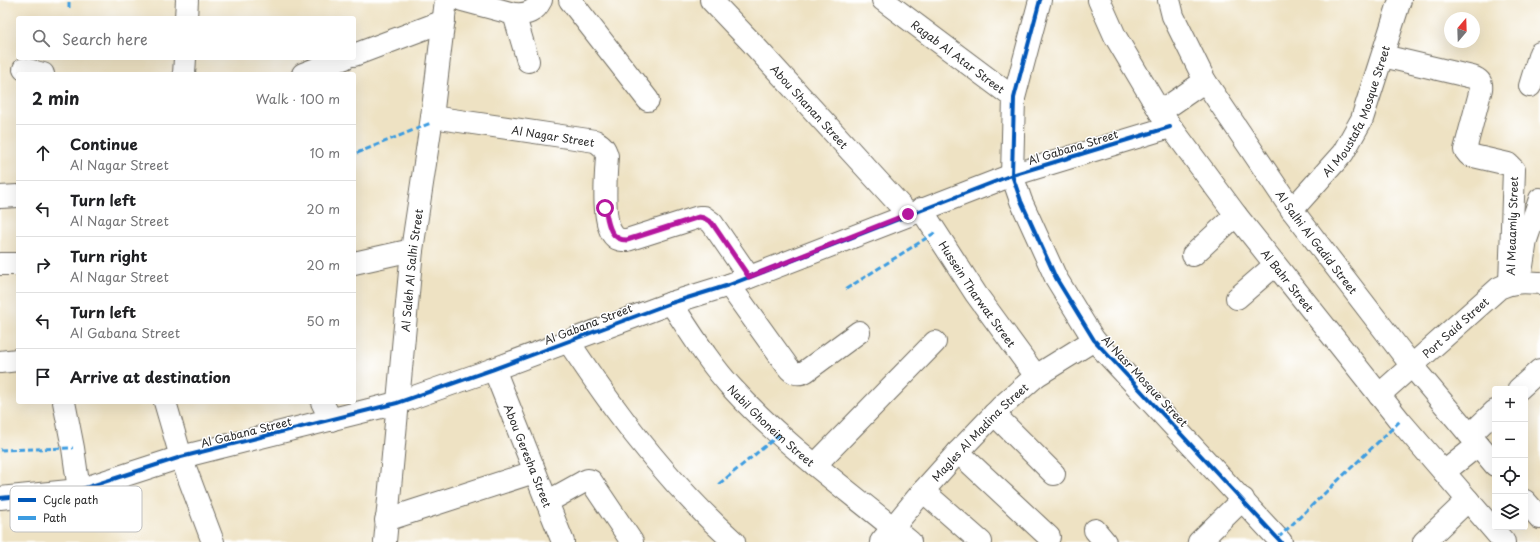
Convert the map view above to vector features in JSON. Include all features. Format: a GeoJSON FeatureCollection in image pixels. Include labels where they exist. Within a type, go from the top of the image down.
{"type":"FeatureCollection","features":[{"type":"Feature","properties":{"kind":"street"},"geometry":{"type":"LineString","coordinates":[[186,16],[187,0]]}},
{"type":"Feature","properties":{"kind":"street"},"geometry":{"type":"LineString","coordinates":[[462,0],[523,15],[538,7],[541,0]]}},
{"type":"Feature","properties":{"kind":"street"},"geometry":{"type":"LineString","coordinates":[[570,0],[648,100]]}},
{"type":"Feature","properties":{"kind":"street","name":"Abou Shanan Street"},"geometry":{"type":"LineString","coordinates":[[711,0],[914,212]]}},
{"type":"Feature","properties":{"kind":"street","name":"Ragab Al Atar Street"},"geometry":{"type":"LineString","coordinates":[[882,0],[1014,98]]}},
{"type":"Feature","properties":{"kind":"street","name":"Al Nasr Mosque Street"},"geometry":{"type":"LineString","coordinates":[[1040,0],[1014,98],[1012,175],[1021,201],[1056,278],[1094,340],[1282,542]]}},
{"type":"Feature","properties":{"kind":"street","name":"Al Bahr Street"},"geometry":{"type":"LineString","coordinates":[[1099,0],[1115,36],[1165,119],[1236,215],[1379,395],[1504,542]]}},
{"type":"Feature","properties":{"kind":"street","name":"Al Salhi Al Gadid Street"},"geometry":{"type":"LineString","coordinates":[[1169,0],[1173,16],[1205,81],[1292,210],[1412,366],[1492,461]]}},
{"type":"Feature","properties":{"kind":"street","name":"Al Moustafa Mosque Street"},"geometry":{"type":"LineString","coordinates":[[1292,210],[1343,153],[1362,119],[1400,0]]}},
{"type":"Feature","properties":{"kind":"street"},"geometry":{"type":"LineString","coordinates":[[356,54],[444,10]]}},
{"type":"Feature","properties":{"kind":"street","name":"Al Saleh Al Salhi Street"},"geometry":{"type":"LineString","coordinates":[[385,542],[412,250],[432,117],[444,10]]}},
{"type":"Feature","properties":{"kind":"street"},"geometry":{"type":"LineString","coordinates":[[514,14],[528,61]]}},
{"type":"Feature","properties":{"kind":"street"},"geometry":{"type":"LineString","coordinates":[[1530,86],[1540,53]]}},
{"type":"Feature","properties":{"kind":"street","name":"Al Meaamly Street"},"geometry":{"type":"LineString","coordinates":[[1383,56],[1472,77],[1478,80],[1481,89],[1465,150],[1469,155],[1508,164],[1514,170],[1524,282]]}},
{"type":"Feature","properties":{"kind":"street"},"geometry":{"type":"LineString","coordinates":[[184,72],[185,60]]}},
{"type":"Feature","properties":{"kind":"street"},"geometry":{"type":"LineString","coordinates":[[308,72],[340,60]]}},
{"type":"Feature","properties":{"kind":"street","name":"Al Gabana Street"},"geometry":{"type":"LineString","coordinates":[[91,486],[327,411],[397,403],[494,370],[671,303],[729,285],[914,212],[1165,119],[1205,81]]}},
{"type":"Feature","properties":{"kind":"street","name":"Al Nagar Street"},"geometry":{"type":"LineString","coordinates":[[432,117],[595,140],[606,149],[605,208],[612,233],[616,237],[621,240],[627,240],[699,217],[704,218],[712,223],[749,277]]}},
{"type":"Feature","properties":{"kind":"street"},"geometry":{"type":"LineString","coordinates":[[0,197],[16,196]]}},
{"type":"Feature","properties":{"kind":"street"},"geometry":{"type":"LineString","coordinates":[[1524,282],[1522,261],[1526,240],[1540,199]]}},
{"type":"Feature","properties":{"kind":"street","name":"Hussein Tharwat Street"},"geometry":{"type":"LineString","coordinates":[[914,212],[1036,376]]}},
{"type":"Feature","properties":{"kind":"street"},"geometry":{"type":"LineString","coordinates":[[1193,255],[1236,215]]}},
{"type":"Feature","properties":{"kind":"street"},"geometry":{"type":"LineString","coordinates":[[356,263],[412,250]]}},
{"type":"Feature","properties":{"kind":"street"},"geometry":{"type":"LineString","coordinates":[[0,264],[16,264]]}},
{"type":"Feature","properties":{"kind":"street"},"geometry":{"type":"LineString","coordinates":[[1238,298],[1275,265]]}},
{"type":"Feature","properties":{"kind":"street","name":"Port Said Street"},"geometry":{"type":"LineString","coordinates":[[1379,395],[1499,288],[1524,282]]}},
{"type":"Feature","properties":{"kind":"street"},"geometry":{"type":"LineString","coordinates":[[729,285],[791,371],[796,373],[802,373],[859,332]]}},
{"type":"Feature","properties":{"kind":"street","name":"Nabil Ghoneim Street"},"geometry":{"type":"LineString","coordinates":[[671,303],[701,349],[733,389],[774,429],[815,465],[887,535],[910,542]]}},
{"type":"Feature","properties":{"kind":"street","name":"Magles Al Madina Street"},"geometry":{"type":"LineString","coordinates":[[887,535],[923,491],[994,414],[1036,376],[1094,340]]}},
{"type":"Feature","properties":{"kind":"street"},"geometry":{"type":"LineString","coordinates":[[568,341],[614,407],[665,470],[734,542]]}},
{"type":"Feature","properties":{"kind":"street"},"geometry":{"type":"LineString","coordinates":[[815,465],[936,342]]}},
{"type":"Feature","properties":{"kind":"street"},"geometry":{"type":"LineString","coordinates":[[0,362],[16,360]]}},
{"type":"Feature","properties":{"kind":"street","name":"Abou Geresha Street"},"geometry":{"type":"LineString","coordinates":[[494,370],[563,542]]}},
{"type":"Feature","properties":{"kind":"street"},"geometry":{"type":"LineString","coordinates":[[1522,386],[1540,370]]}},
{"type":"Feature","properties":{"kind":"street"},"geometry":{"type":"LineString","coordinates":[[64,404],[78,486]]}},
{"type":"Feature","properties":{"kind":"street"},"geometry":{"type":"LineString","coordinates":[[166,404],[181,457],[213,542]]}},
{"type":"Feature","properties":{"kind":"street"},"geometry":{"type":"LineString","coordinates":[[994,414],[1054,474]]}},
{"type":"Feature","properties":{"kind":"street"},"geometry":{"type":"LineString","coordinates":[[1444,472],[1474,440],[1492,415]]}},
{"type":"Feature","properties":{"kind":"street"},"geometry":{"type":"LineString","coordinates":[[958,452],[1050,537]]}},
{"type":"Feature","properties":{"kind":"street"},"geometry":{"type":"LineString","coordinates":[[386,520],[534,472]]}},
{"type":"Feature","properties":{"kind":"street"},"geometry":{"type":"LineString","coordinates":[[547,502],[583,482],[588,480],[591,481],[632,542]]}},
{"type":"Feature","properties":{"kind":"street"},"geometry":{"type":"LineString","coordinates":[[923,491],[981,542]]}},
{"type":"Feature","properties":{"kind":"street","name":"Al Gabana Street"},"geometry":{"type":"LineString","coordinates":[[0,498],[10,497]]}},
{"type":"Feature","properties":{"kind":"street"},"geometry":{"type":"LineString","coordinates":[[1199,542],[1243,499]]}},
{"type":"Feature","properties":{"kind":"street"},"geometry":{"type":"LineString","coordinates":[[1424,542],[1468,500]]}},
{"type":"Feature","properties":{"kind":"street"},"geometry":{"type":"LineString","coordinates":[[1528,504],[1540,518]]}},
{"type":"Feature","properties":{"kind":"marked path"},"geometry":{"type":"LineString","coordinates":[[69,0],[69,8]]}},
{"type":"Feature","properties":{"kind":"marked path"},"geometry":{"type":"LineString","coordinates":[[357,153],[431,123]]}},
{"type":"Feature","properties":{"kind":"marked path"},"geometry":{"type":"LineString","coordinates":[[846,289],[936,232]]}},
{"type":"Feature","properties":{"kind":"marked path"},"geometry":{"type":"LineString","coordinates":[[1278,538],[1400,421]]}},
{"type":"Feature","properties":{"kind":"marked path"},"geometry":{"type":"LineString","coordinates":[[719,484],[780,434]]}},
{"type":"Feature","properties":{"kind":"marked path"},"geometry":{"type":"LineString","coordinates":[[0,450],[73,448]]}},
{"type":"Feature","properties":{"kind":"cycle path"},"geometry":{"type":"LineString","coordinates":[[1040,0],[1014,98],[1012,175],[1021,201],[1056,278],[1094,340],[1281,542]]}},
{"type":"Feature","properties":{"kind":"cycle path"},"geometry":{"type":"LineString","coordinates":[[91,486],[181,457],[397,403],[494,369],[671,303],[729,285],[1012,175],[1170,127]]}},
{"type":"Feature","properties":{"kind":"cycle path"},"geometry":{"type":"LineString","coordinates":[[0,498],[10,497]]}},
{"type":"Feature","properties":{"kind":"route"},"geometry":{"type":"LineString","coordinates":[[605,208],[612,233],[621,240],[627,240],[699,217],[704,218],[712,223],[749,277],[908,214]]}}]}
